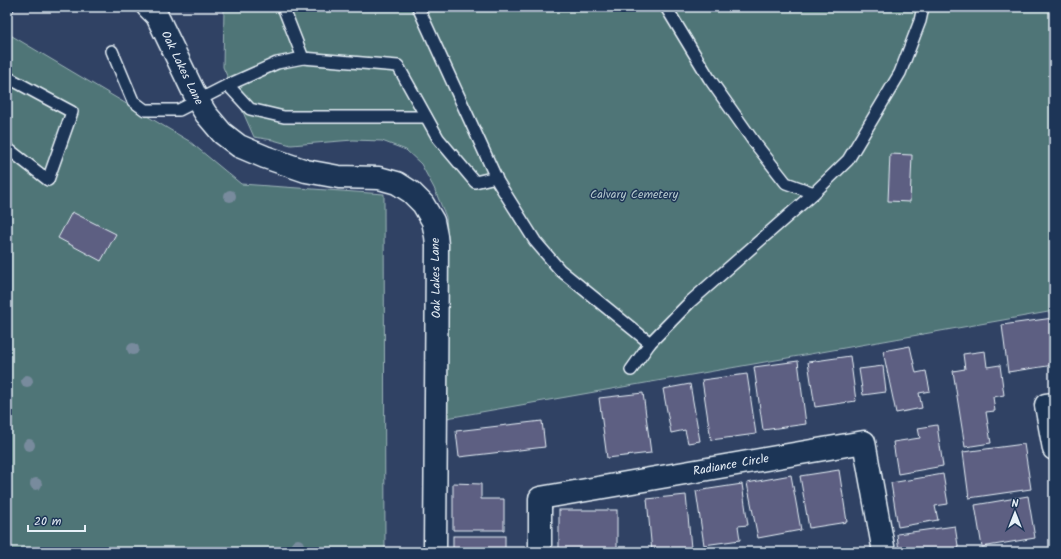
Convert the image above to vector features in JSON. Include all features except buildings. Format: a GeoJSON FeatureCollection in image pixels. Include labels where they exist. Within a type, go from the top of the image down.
{"type":"FeatureCollection","features":[{"type":"Feature","properties":{"kind":"street","name":"Oak Lakes Lane"},"geometry":{"type":"LineString","coordinates":[[148,7],[157,16],[198,101],[206,114],[222,133],[240,146],[265,157],[306,171],[339,177],[379,178],[397,184],[411,192],[423,204],[433,221],[437,246],[435,552]]}},
{"type":"Feature","properties":{"kind":"street"},"geometry":{"type":"LineString","coordinates":[[1054,404],[1046,405],[1054,449]]}},
{"type":"Feature","properties":{"kind":"street","name":"Radiance Circle"},"geometry":{"type":"LineString","coordinates":[[540,552],[540,498],[864,442],[884,552]]}},
{"type":"Feature","properties":{"kind":"lane"},"geometry":{"type":"LineString","coordinates":[[283,7],[303,58]]}},
{"type":"Feature","properties":{"kind":"lane"},"geometry":{"type":"LineString","coordinates":[[418,7],[496,177],[535,241],[560,270],[650,343]]}},
{"type":"Feature","properties":{"kind":"lane"},"geometry":{"type":"LineString","coordinates":[[666,7],[709,78],[754,142],[786,184],[814,193]]}},
{"type":"Feature","properties":{"kind":"lane"},"geometry":{"type":"LineString","coordinates":[[631,370],[650,343],[691,301],[814,193],[848,160],[900,73],[920,21],[923,7]]}},
{"type":"Feature","properties":{"kind":"lane"},"geometry":{"type":"LineString","coordinates":[[112,50],[133,101],[145,110],[179,110],[228,84],[277,63],[303,58],[398,66],[438,138],[475,182],[496,177]]}},
{"type":"Feature","properties":{"kind":"lane"},"geometry":{"type":"LineString","coordinates":[[7,77],[72,112],[48,180],[7,148]]}},
{"type":"Feature","properties":{"kind":"lane"},"geometry":{"type":"LineString","coordinates":[[228,84],[250,109],[284,117],[426,117]]}},
{"type":"Feature","properties":{"kind":"green space","name":"Calvary Cemetery"},"geometry":{"type":"Polygon","coordinates":[[[224,7],[1054,7],[1054,311],[447,418],[448,241],[446,217],[434,188],[421,164],[406,150],[382,141],[353,140],[291,145],[254,137],[223,67],[224,7]]]}},
{"type":"Feature","properties":{"kind":"green space"},"geometry":{"type":"Polygon","coordinates":[[[7,33],[189,141],[241,184],[384,194],[385,552],[7,552],[7,33]]]}}]}
